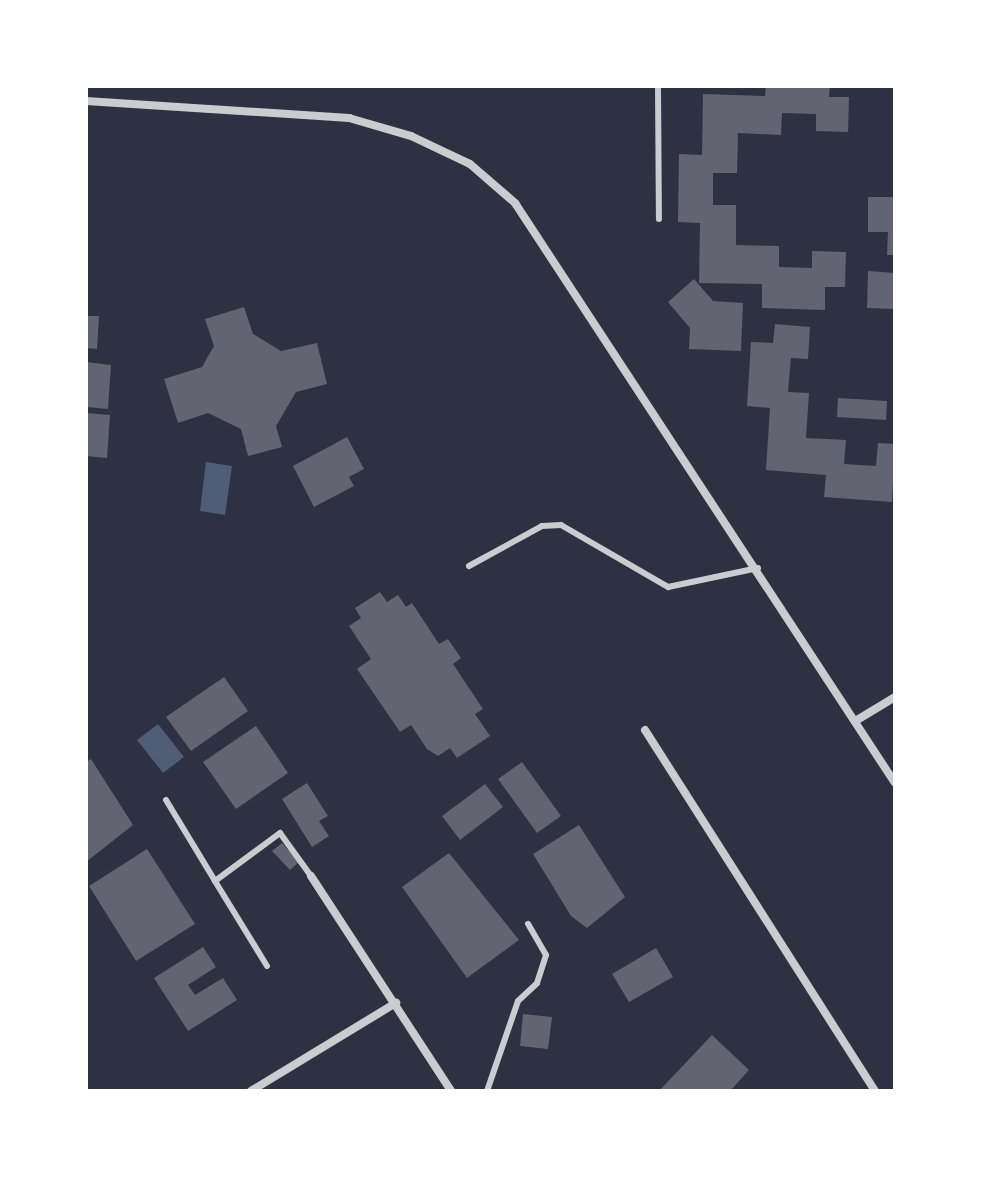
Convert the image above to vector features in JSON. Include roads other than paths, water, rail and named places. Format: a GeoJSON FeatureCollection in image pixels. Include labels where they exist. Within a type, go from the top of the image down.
{"type":"FeatureCollection","features":[{"type":"Feature","properties":{"kind":"street"},"geometry":{"type":"LineString","coordinates":[[86,101],[349,118],[411,136],[470,164],[515,203],[552,252],[895,783]]}},
{"type":"Feature","properties":{"kind":"street"},"geometry":{"type":"LineString","coordinates":[[857,720],[895,697]]}},
{"type":"Feature","properties":{"kind":"street"},"geometry":{"type":"LineString","coordinates":[[645,730],[875,1091]]}},
{"type":"Feature","properties":{"kind":"street"},"geometry":{"type":"LineString","coordinates":[[311,876],[451,1091]]}},
{"type":"Feature","properties":{"kind":"street"},"geometry":{"type":"LineString","coordinates":[[251,1091],[396,1003]]}},
{"type":"Feature","properties":{"kind":"lane"},"geometry":{"type":"LineString","coordinates":[[658,86],[659,219]]}},
{"type":"Feature","properties":{"kind":"lane"},"geometry":{"type":"LineString","coordinates":[[469,566],[542,526],[561,525],[668,587],[758,568]]}},
{"type":"Feature","properties":{"kind":"lane"},"geometry":{"type":"LineString","coordinates":[[166,800],[267,966]]}},
{"type":"Feature","properties":{"kind":"lane"},"geometry":{"type":"LineString","coordinates":[[215,881],[280,833],[311,876]]}},
{"type":"Feature","properties":{"kind":"lane"},"geometry":{"type":"LineString","coordinates":[[487,1091],[518,1001],[537,983],[546,955],[528,924]]}},
{"type":"Feature","properties":{"kind":"water"},"geometry":{"type":"Polygon","coordinates":[[[206,462],[232,466],[225,515],[200,511],[206,462]]]}},
{"type":"Feature","properties":{"kind":"water"},"geometry":{"type":"Polygon","coordinates":[[[158,724],[184,757],[163,773],[137,740],[158,724]]]}}]}
